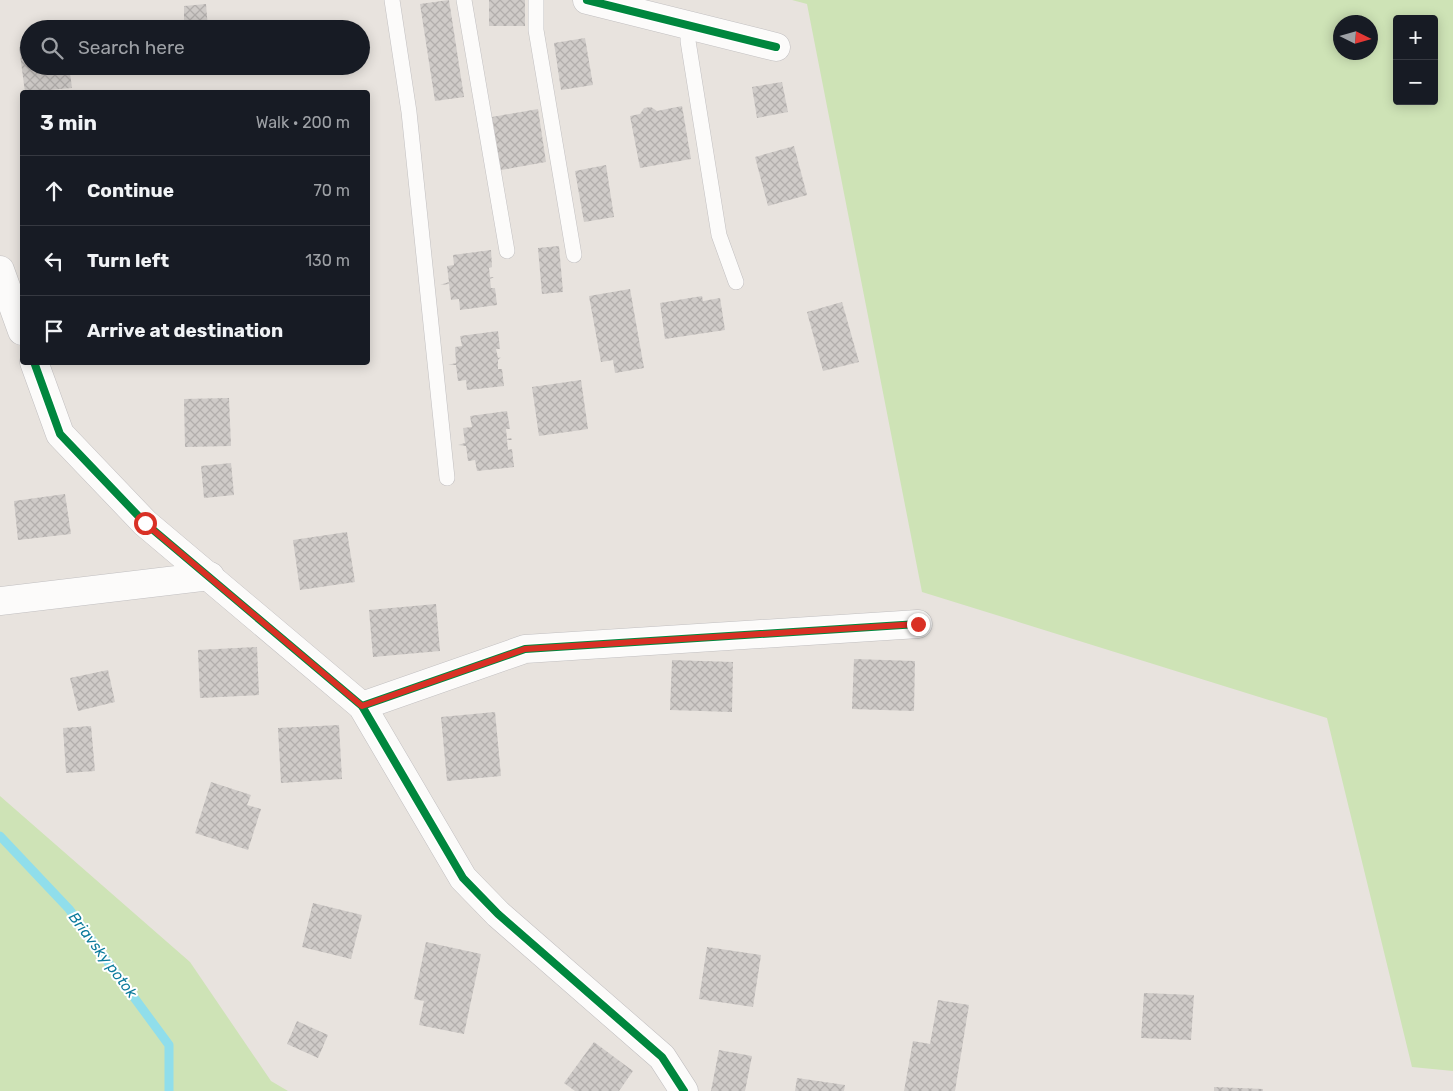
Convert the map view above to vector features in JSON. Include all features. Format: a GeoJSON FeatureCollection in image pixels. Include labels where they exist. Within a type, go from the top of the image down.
{"type":"FeatureCollection","features":[{"type":"Feature","properties":{"kind":"street"},"geometry":{"type":"LineString","coordinates":[[587,0],[776,47]]}},
{"type":"Feature","properties":{"kind":"street"},"geometry":{"type":"LineString","coordinates":[[0,270],[20,325]]}},
{"type":"Feature","properties":{"kind":"street"},"geometry":{"type":"LineString","coordinates":[[35,365],[60,434],[145,523],[362,706],[463,878],[498,914],[662,1057],[684,1091]]}},
{"type":"Feature","properties":{"kind":"street"},"geometry":{"type":"LineString","coordinates":[[0,601],[210,576]]}},
{"type":"Feature","properties":{"kind":"street"},"geometry":{"type":"LineString","coordinates":[[362,706],[525,649],[918,624]]}},
{"type":"Feature","properties":{"kind":"lane"},"geometry":{"type":"LineString","coordinates":[[392,0],[409,112],[447,478]]}},
{"type":"Feature","properties":{"kind":"lane"},"geometry":{"type":"LineString","coordinates":[[464,0],[507,251]]}},
{"type":"Feature","properties":{"kind":"lane"},"geometry":{"type":"LineString","coordinates":[[536,0],[536,30],[574,255]]}},
{"type":"Feature","properties":{"kind":"lane"},"geometry":{"type":"LineString","coordinates":[[688,26],[688,40],[720,235],[736,282]]}},
{"type":"Feature","properties":{"kind":"green space"},"geometry":{"type":"Polygon","coordinates":[[[792,0],[1453,0],[1453,1071],[1412,1067],[1327,718],[922,592],[807,4],[792,0]]]}},
{"type":"Feature","properties":{"kind":"green space"},"geometry":{"type":"Polygon","coordinates":[[[0,796],[190,962],[271,1081],[288,1091],[0,1091],[0,796]]]}},
{"type":"Feature","properties":{"kind":"building"},"geometry":{"type":"Polygon","coordinates":[[[449,0],[464,97],[435,101],[420,4],[449,0]]]}},
{"type":"Feature","properties":{"kind":"building"},"geometry":{"type":"Polygon","coordinates":[[[489,0],[525,0],[525,26],[489,26],[489,0]]]}},
{"type":"Feature","properties":{"kind":"building"},"geometry":{"type":"Polygon","coordinates":[[[206,4],[207,20],[184,20],[184,6],[206,4]]]}},
{"type":"Feature","properties":{"kind":"building"},"geometry":{"type":"Polygon","coordinates":[[[585,38],[593,85],[561,90],[554,43],[585,38]]]}},
{"type":"Feature","properties":{"kind":"building"},"geometry":{"type":"Polygon","coordinates":[[[23,75],[70,75],[72,88],[25,90],[23,75]]]}},
{"type":"Feature","properties":{"kind":"building"},"geometry":{"type":"Polygon","coordinates":[[[782,82],[788,112],[757,118],[752,87],[782,82]]]}},
{"type":"Feature","properties":{"kind":"building"},"geometry":{"type":"Polygon","coordinates":[[[682,106],[691,159],[640,168],[630,116],[640,114],[644,108],[651,107],[657,111],[682,106]]]}},
{"type":"Feature","properties":{"kind":"building"},"geometry":{"type":"Polygon","coordinates":[[[538,109],[546,162],[501,170],[492,117],[538,109]]]}},
{"type":"Feature","properties":{"kind":"building"},"geometry":{"type":"Polygon","coordinates":[[[794,146],[807,195],[768,206],[755,157],[794,146]]]}},
{"type":"Feature","properties":{"kind":"building"},"geometry":{"type":"Polygon","coordinates":[[[606,165],[614,217],[584,222],[575,171],[606,165]]]}},
{"type":"Feature","properties":{"kind":"building"},"geometry":{"type":"Polygon","coordinates":[[[559,246],[563,292],[542,294],[538,248],[559,246]]]}},
{"type":"Feature","properties":{"kind":"building"},"geometry":{"type":"Polygon","coordinates":[[[491,250],[492,267],[489,268],[490,277],[494,277],[490,279],[491,288],[495,288],[497,305],[460,310],[459,299],[451,300],[449,284],[440,285],[449,282],[447,266],[454,265],[453,255],[491,250]]]}},
{"type":"Feature","properties":{"kind":"building"},"geometry":{"type":"Polygon","coordinates":[[[630,289],[644,368],[615,373],[613,360],[601,362],[589,296],[630,289]]]}},
{"type":"Feature","properties":{"kind":"building"},"geometry":{"type":"Polygon","coordinates":[[[702,296],[703,301],[720,298],[725,330],[665,339],[660,303],[702,296]]]}},
{"type":"Feature","properties":{"kind":"building"},"geometry":{"type":"Polygon","coordinates":[[[842,302],[859,362],[823,371],[807,312],[842,302]]]}},
{"type":"Feature","properties":{"kind":"building"},"geometry":{"type":"Polygon","coordinates":[[[498,331],[500,349],[496,349],[498,358],[501,357],[498,360],[498,369],[502,369],[504,386],[467,390],[466,380],[458,381],[456,365],[448,365],[456,363],[455,347],[462,346],[460,336],[498,331]]]}},
{"type":"Feature","properties":{"kind":"building"},"geometry":{"type":"Polygon","coordinates":[[[581,380],[588,429],[539,436],[532,387],[581,380]]]}},
{"type":"Feature","properties":{"kind":"building"},"geometry":{"type":"Polygon","coordinates":[[[229,398],[231,446],[185,447],[184,399],[229,398]]]}},
{"type":"Feature","properties":{"kind":"building"},"geometry":{"type":"Polygon","coordinates":[[[507,411],[510,429],[506,429],[507,439],[511,438],[512,440],[507,440],[508,450],[512,449],[514,467],[477,471],[475,460],[468,461],[466,446],[458,445],[465,443],[463,428],[472,427],[470,416],[507,411]]]}},
{"type":"Feature","properties":{"kind":"building"},"geometry":{"type":"Polygon","coordinates":[[[231,463],[234,495],[204,498],[201,466],[231,463]]]}},
{"type":"Feature","properties":{"kind":"building"},"geometry":{"type":"Polygon","coordinates":[[[65,494],[71,534],[18,540],[14,501],[65,494]]]}},
{"type":"Feature","properties":{"kind":"building"},"geometry":{"type":"Polygon","coordinates":[[[347,532],[355,582],[300,590],[293,540],[347,532]]]}},
{"type":"Feature","properties":{"kind":"building"},"geometry":{"type":"Polygon","coordinates":[[[436,604],[440,651],[373,657],[369,610],[436,604]]]}},
{"type":"Feature","properties":{"kind":"building"},"geometry":{"type":"Polygon","coordinates":[[[257,647],[259,695],[200,698],[198,650],[257,647]]]}},
{"type":"Feature","properties":{"kind":"building"},"geometry":{"type":"Polygon","coordinates":[[[854,659],[915,661],[914,711],[852,709],[854,659]]]}},
{"type":"Feature","properties":{"kind":"building"},"geometry":{"type":"Polygon","coordinates":[[[672,660],[733,662],[732,712],[670,710],[672,660]]]}},
{"type":"Feature","properties":{"kind":"building"},"geometry":{"type":"Polygon","coordinates":[[[108,670],[115,702],[78,711],[70,678],[108,670]]]}},
{"type":"Feature","properties":{"kind":"building"},"geometry":{"type":"Polygon","coordinates":[[[495,712],[501,776],[447,781],[441,717],[495,712]]]}},
{"type":"Feature","properties":{"kind":"building"},"geometry":{"type":"Polygon","coordinates":[[[339,725],[342,779],[281,783],[278,728],[339,725]]]}},
{"type":"Feature","properties":{"kind":"building"},"geometry":{"type":"Polygon","coordinates":[[[91,726],[95,771],[66,773],[63,728],[91,726]]]}},
{"type":"Feature","properties":{"kind":"building"},"geometry":{"type":"Polygon","coordinates":[[[211,782],[251,795],[247,805],[261,809],[248,850],[195,833],[211,782]]]}},
{"type":"Feature","properties":{"kind":"building"},"geometry":{"type":"Polygon","coordinates":[[[313,903],[362,915],[351,959],[302,947],[313,903]]]}},
{"type":"Feature","properties":{"kind":"building"},"geometry":{"type":"Polygon","coordinates":[[[426,942],[481,954],[464,1034],[419,1025],[424,1001],[414,999],[426,942]]]}},
{"type":"Feature","properties":{"kind":"building"},"geometry":{"type":"Polygon","coordinates":[[[707,947],[761,955],[753,1007],[699,999],[707,947]]]}},
{"type":"Feature","properties":{"kind":"building"},"geometry":{"type":"Polygon","coordinates":[[[1144,993],[1194,995],[1191,1040],[1141,1038],[1144,993]]]}},
{"type":"Feature","properties":{"kind":"building"},"geometry":{"type":"Polygon","coordinates":[[[938,1000],[969,1005],[955,1091],[904,1091],[913,1041],[930,1044],[938,1000]]]}},
{"type":"Feature","properties":{"kind":"building"},"geometry":{"type":"Polygon","coordinates":[[[297,1021],[328,1035],[318,1058],[287,1044],[297,1021]]]}},
{"type":"Feature","properties":{"kind":"building"},"geometry":{"type":"Polygon","coordinates":[[[594,1042],[633,1071],[619,1091],[575,1091],[564,1083],[594,1042]]]}},
{"type":"Feature","properties":{"kind":"building"},"geometry":{"type":"Polygon","coordinates":[[[719,1050],[752,1056],[745,1091],[711,1091],[719,1050]]]}},
{"type":"Feature","properties":{"kind":"building"},"geometry":{"type":"Polygon","coordinates":[[[797,1078],[845,1085],[844,1091],[795,1091],[797,1078]]]}},
{"type":"Feature","properties":{"kind":"building"},"geometry":{"type":"Polygon","coordinates":[[[1214,1087],[1263,1089],[1263,1091],[1214,1091],[1214,1087]]]}},
{"type":"Feature","properties":{"kind":"waterway","name":"Briavsky potok"},"geometry":{"type":"LineString","coordinates":[[0,836],[69,909],[169,1045],[169,1091]]}},
{"type":"Feature","properties":{"kind":"cycle path"},"geometry":{"type":"LineString","coordinates":[[587,0],[776,47]]}},
{"type":"Feature","properties":{"kind":"cycle path"},"geometry":{"type":"LineString","coordinates":[[35,365],[60,434],[145,523],[362,706],[463,878],[498,914],[662,1057],[684,1091]]}},
{"type":"Feature","properties":{"kind":"cycle path"},"geometry":{"type":"LineString","coordinates":[[362,706],[525,649],[918,624]]}},
{"type":"Feature","properties":{"kind":"route"},"geometry":{"type":"LineString","coordinates":[[145,523],[362,706],[525,649],[918,624]]}}]}
